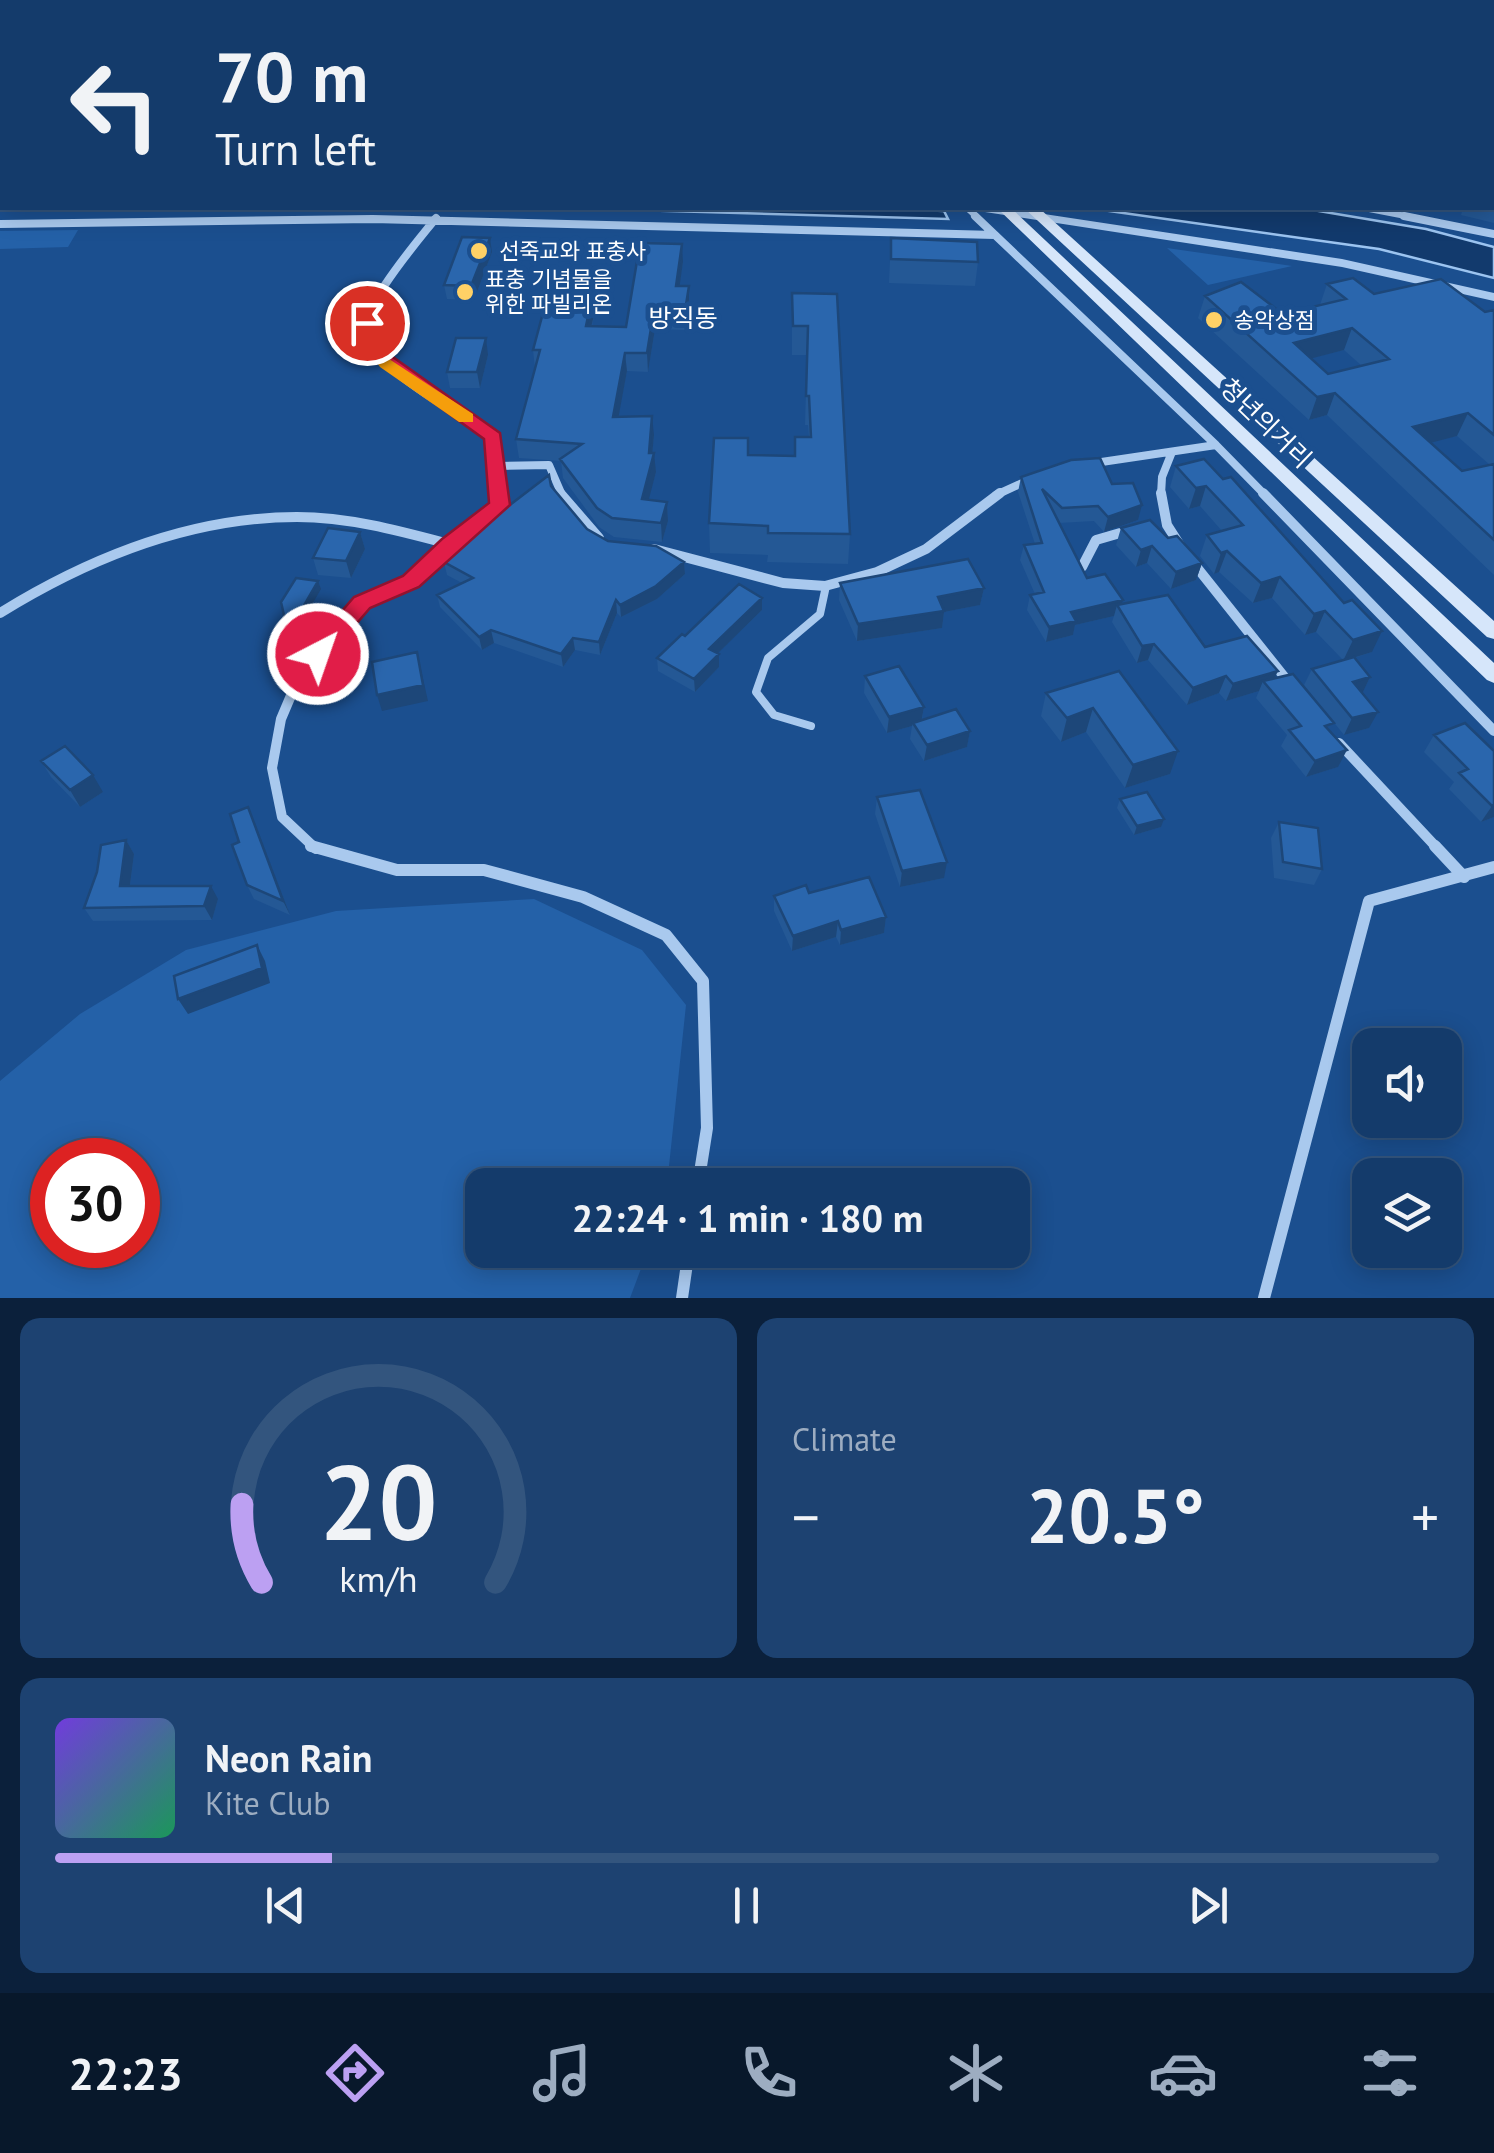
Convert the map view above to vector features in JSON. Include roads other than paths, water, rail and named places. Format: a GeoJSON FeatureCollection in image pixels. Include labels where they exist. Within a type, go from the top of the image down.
{"type":"FeatureCollection","features":[{"type":"Feature","properties":{"kind":"main road","name":"청년의거리"},"geometry":{"type":"LineString","coordinates":[[1007,210],[1494,675]]}},
{"type":"Feature","properties":{"kind":"main road","name":"청년의거리"},"geometry":{"type":"LineString","coordinates":[[1036,212],[1494,632]]}},
{"type":"Feature","properties":{"kind":"street"},"geometry":{"type":"LineString","coordinates":[[969,210],[1216,445],[1494,730]]}},
{"type":"Feature","properties":{"kind":"street"},"geometry":{"type":"LineString","coordinates":[[1374,210],[1494,234]]}},
{"type":"Feature","properties":{"kind":"street"},"geometry":{"type":"LineString","coordinates":[[1036,212],[1342,263],[1494,296]]}},
{"type":"Feature","properties":{"kind":"street"},"geometry":{"type":"LineString","coordinates":[[0,224],[192,216],[436,218],[995,235]]}},
{"type":"Feature","properties":{"kind":"street"},"geometry":{"type":"LineString","coordinates":[[436,218],[395,274],[364,335],[368,348],[387,364],[493,437],[500,505],[450,544],[411,582],[362,602],[298,680],[280,719],[272,768],[282,818],[313,848],[397,870],[484,870],[583,897],[666,935],[703,981],[706,1128],[700,1168]]}},
{"type":"Feature","properties":{"kind":"street"},"geometry":{"type":"LineString","coordinates":[[1070,468],[1121,455],[1216,445]]}},
{"type":"Feature","properties":{"kind":"street"},"geometry":{"type":"LineString","coordinates":[[1172,452],[1164,464],[1160,491],[1164,526],[1293,688]]}},
{"type":"Feature","properties":{"kind":"street"},"geometry":{"type":"LineString","coordinates":[[498,466],[549,464],[556,474],[559,492],[593,534],[612,545]]}},
{"type":"Feature","properties":{"kind":"street"},"geometry":{"type":"LineString","coordinates":[[643,548],[675,552],[791,584],[826,586],[884,568],[929,548],[988,497],[1020,482],[1054,473]]}},
{"type":"Feature","properties":{"kind":"street"},"geometry":{"type":"LineString","coordinates":[[0,613],[31,592],[90,565],[198,530],[251,520],[299,518],[371,524],[450,544]]}},
{"type":"Feature","properties":{"kind":"street"},"geometry":{"type":"LineString","coordinates":[[1082,566],[1096,540],[1120,530],[1164,526]]}},
{"type":"Feature","properties":{"kind":"street"},"geometry":{"type":"LineString","coordinates":[[1331,734],[1464,877]]}},
{"type":"Feature","properties":{"kind":"street"},"geometry":{"type":"LineString","coordinates":[[1264,1298],[1369,901],[1494,867]]}},
{"type":"Feature","properties":{"kind":"street"},"geometry":{"type":"LineString","coordinates":[[682,1298],[686,1268]]}},
{"type":"Feature","properties":{"kind":"lane"},"geometry":{"type":"LineString","coordinates":[[810,726],[774,714],[756,692],[768,658],[820,614],[826,586]]}},
{"type":"Feature","properties":{"kind":"place","name":"선죽교와 표충사"},"geometry":{"type":"Point","coordinates":[479,251]}},
{"type":"Feature","properties":{"kind":"place","name":"표충 기념물을 위한 파빌리온"},"geometry":{"type":"Point","coordinates":[465,292]}},
{"type":"Feature","properties":{"kind":"place","name":"송악상점"},"geometry":{"type":"Point","coordinates":[1214,320]}},
{"type":"Feature","properties":{"kind":"district","name":"방직동"},"geometry":{"type":"Point","coordinates":[683,318]}}]}
